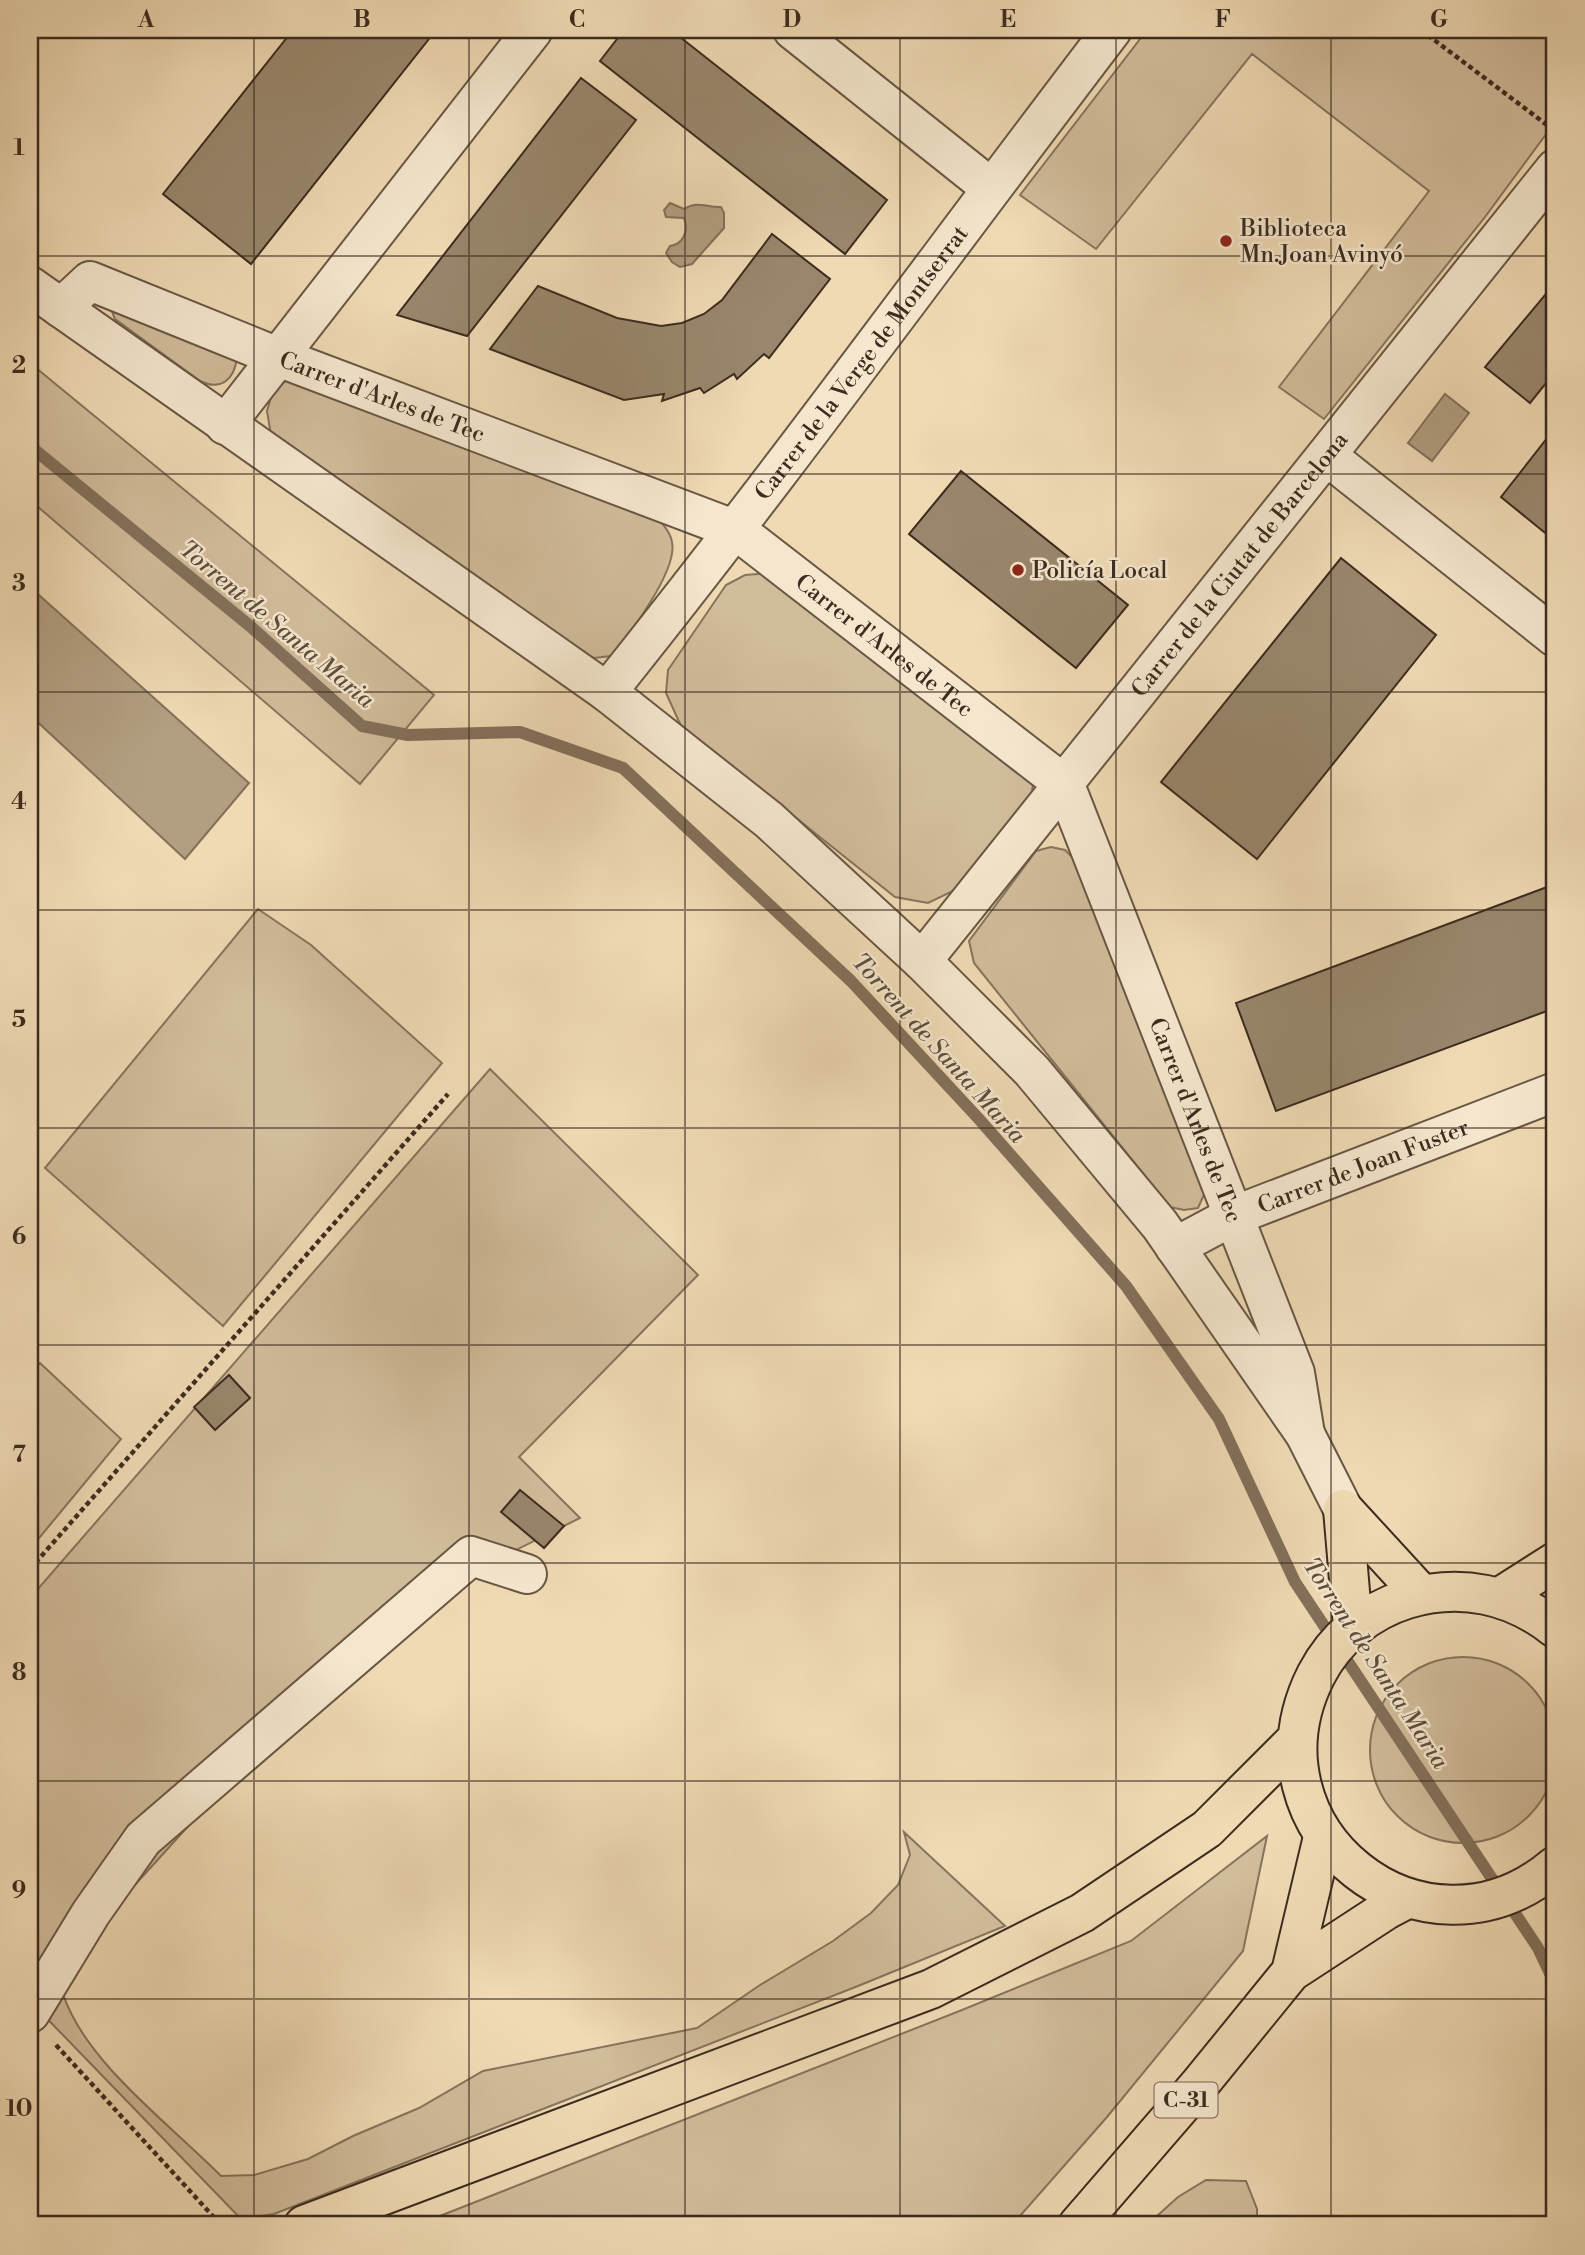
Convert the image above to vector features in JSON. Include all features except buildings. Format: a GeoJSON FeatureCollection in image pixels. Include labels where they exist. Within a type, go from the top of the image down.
{"type":"FeatureCollection","features":[{"type":"Feature","properties":{"kind":"main road"},"geometry":{"type":"LineString","coordinates":[[1343,1509],[1422,1595]]}},
{"type":"Feature","properties":{"kind":"main road"},"geometry":{"type":"LineString","coordinates":[[1343,1509],[1353,1627]]}},
{"type":"Feature","properties":{"kind":"main road"},"geometry":{"type":"LineString","coordinates":[[1500,1597],[1555,1562]]}},
{"type":"Feature","properties":{"kind":"main road"},"geometry":{"type":"LineString","coordinates":[[1555,1628],[1536,1613],[1500,1597],[1463,1590],[1422,1595],[1387,1605],[1353,1627],[1324,1660],[1304,1698],[1296,1740],[1302,1791],[1323,1837],[1360,1875],[1407,1899],[1452,1906],[1504,1896],[1537,1882],[1555,1866]]}},
{"type":"Feature","properties":{"kind":"main road"},"geometry":{"type":"LineString","coordinates":[[304,2225],[931,1989],[1082,1913],[1207,1829],[1296,1740]]}},
{"type":"Feature","properties":{"kind":"main road","name":"C-31"},"geometry":{"type":"LineString","coordinates":[[1291,1972],[1323,1837]]}},
{"type":"Feature","properties":{"kind":"main road"},"geometry":{"type":"LineString","coordinates":[[1504,1896],[1555,1903]]}},
{"type":"Feature","properties":{"kind":"main road","name":"C-31"},"geometry":{"type":"LineString","coordinates":[[1078,2225],[1199,2085],[1291,1972],[1407,1899]]}},
{"type":"Feature","properties":{"kind":"street"},"geometry":{"type":"LineString","coordinates":[[225,425],[533,30]]}},
{"type":"Feature","properties":{"kind":"street"},"geometry":{"type":"LineString","coordinates":[[793,30],[990,188]]}},
{"type":"Feature","properties":{"kind":"street","name":"Carrer de la Verge de Montserrat"},"geometry":{"type":"LineString","coordinates":[[607,692],[736,530],[990,188],[1112,30]]}},
{"type":"Feature","properties":{"kind":"street","name":"Carrer de la Ciutat de Barcelona"},"geometry":{"type":"LineString","coordinates":[[922,961],[1555,169]]}},
{"type":"Feature","properties":{"kind":"street","name":"Carrer d'Arles de Tec"},"geometry":{"type":"LineString","coordinates":[[61,308],[90,281],[278,357],[736,530],[1065,785],[1295,1373],[1305,1434]]}},
{"type":"Feature","properties":{"kind":"street","name":"Carrer d'Arles de Tec"},"geometry":{"type":"LineString","coordinates":[[30,286],[607,692],[769,820],[922,961],[1032,1071],[1160,1224],[1305,1434],[1343,1509]]}},
{"type":"Feature","properties":{"kind":"street"},"geometry":{"type":"LineString","coordinates":[[1327,456],[1555,637]]}},
{"type":"Feature","properties":{"kind":"street","name":"Carrer de Joan Fuster"},"geometry":{"type":"LineString","coordinates":[[1175,1247],[1233,1216],[1555,1092]]}},
{"type":"Feature","properties":{"kind":"street"},"geometry":{"type":"LineString","coordinates":[[39,2024],[91,1913],[144,1839],[471,1556],[527,1574]]}},
{"type":"Feature","properties":{"kind":"path"},"geometry":{"type":"LineString","coordinates":[[1421,30],[1551,128]]}},
{"type":"Feature","properties":{"kind":"path"},"geometry":{"type":"LineString","coordinates":[[30,1569],[448,1094]]}},
{"type":"Feature","properties":{"kind":"path"},"geometry":{"type":"LineString","coordinates":[[39,2024],[221,2225]]}},
{"type":"Feature","properties":{"kind":"path"},"geometry":{"type":"LineString","coordinates":[[1549,2225],[1555,2217]]}},
{"type":"Feature","properties":{"kind":"shaded area"},"geometry":{"type":"Polygon","coordinates":[[[1147,30],[1555,30],[1555,122],[1485,217],[1324,419],[1279,387],[1429,191],[1252,54],[1096,249],[1020,195],[1147,30]]]}},
{"type":"Feature","properties":{"kind":"shaded area"},"geometry":{"type":"Polygon","coordinates":[[[670,203],[684,209],[698,205],[721,207],[724,213],[724,228],[692,264],[680,267],[672,262],[666,253],[670,246],[682,239],[686,227],[684,218],[666,217],[664,210],[670,203]]]}},
{"type":"Feature","properties":{"kind":"shaded area"},"geometry":{"type":"Polygon","coordinates":[[[111,309],[237,358],[230,378],[214,385],[200,381],[115,319],[111,309]]]}},
{"type":"Feature","properties":{"kind":"shaded area"},"geometry":{"type":"Polygon","coordinates":[[[30,363],[434,695],[360,784],[30,500],[30,363]]]}},
{"type":"Feature","properties":{"kind":"shaded area"},"geometry":{"type":"Polygon","coordinates":[[[293,376],[651,510],[669,533],[672,542],[668,569],[651,601],[611,656],[594,658],[571,647],[271,435],[267,411],[273,390],[293,376]]]}},
{"type":"Feature","properties":{"kind":"shaded area"},"geometry":{"type":"Polygon","coordinates":[[[1445,394],[1469,413],[1432,461],[1408,443],[1445,394]]]}},
{"type":"Feature","properties":{"kind":"shaded area"},"geometry":{"type":"Polygon","coordinates":[[[772,573],[1025,773],[1033,785],[1030,804],[953,891],[928,903],[895,897],[681,726],[666,693],[668,670],[726,585],[745,575],[772,573]]]}},
{"type":"Feature","properties":{"kind":"shaded area"},"geometry":{"type":"Polygon","coordinates":[[[30,587],[249,783],[185,859],[30,715],[30,587]]]}},
{"type":"Feature","properties":{"kind":"shaded area"},"geometry":{"type":"Polygon","coordinates":[[[1051,847],[1065,850],[1073,858],[1206,1190],[1198,1208],[1184,1210],[1170,1207],[974,963],[969,941],[1036,851],[1051,847]]]}},
{"type":"Feature","properties":{"kind":"shaded area"},"geometry":{"type":"Polygon","coordinates":[[[258,909],[311,945],[442,1063],[223,1326],[45,1168],[258,909]]]}},
{"type":"Feature","properties":{"kind":"shaded area"},"geometry":{"type":"Polygon","coordinates":[[[490,1069],[698,1275],[519,1457],[580,1518],[450,1583],[378,1662],[192,1822],[113,1909],[63,1994],[74,2019],[110,2068],[221,2176],[254,2175],[308,2159],[353,2136],[419,2108],[483,2071],[697,2028],[760,1985],[833,1941],[871,1913],[898,1885],[910,1855],[904,1832],[1005,1926],[274,2214],[241,2219],[30,2001],[30,1598],[490,1069]]]}},
{"type":"Feature","properties":{"kind":"shaded area"},"geometry":{"type":"Polygon","coordinates":[[[40,1363],[121,1439],[30,1549],[30,1369],[40,1363]]]}},
{"type":"Feature","properties":{"kind":"shaded area"},"geometry":{"type":"Polygon","coordinates":[[[1463,1657],[1481,1658],[1499,1664],[1515,1672],[1529,1684],[1541,1698],[1549,1714],[1555,1732],[1555,1768],[1549,1786],[1541,1802],[1529,1816],[1515,1828],[1499,1836],[1481,1842],[1463,1843],[1445,1842],[1427,1836],[1411,1828],[1397,1816],[1385,1802],[1377,1786],[1371,1768],[1370,1750],[1371,1732],[1377,1714],[1385,1698],[1397,1684],[1411,1672],[1427,1664],[1445,1658],[1463,1657]]]}},
{"type":"Feature","properties":{"kind":"shaded area"},"geometry":{"type":"Polygon","coordinates":[[[1267,1836],[1243,1951],[1107,2117],[1012,2225],[417,2225],[1131,1941],[1267,1836]]]}},
{"type":"Feature","properties":{"kind":"shaded area"},"geometry":{"type":"Polygon","coordinates":[[[1206,2180],[1246,2181],[1257,2209],[1257,2225],[1147,2225],[1178,2197],[1206,2180]]]}},
{"type":"Feature","properties":{"kind":"waterway","name":"Torrent de Santa Maria"},"geometry":{"type":"LineString","coordinates":[[30,446],[250,626],[362,726],[408,735],[520,732],[623,768],[851,981],[978,1118],[1126,1286],[1219,1419],[1295,1582],[1538,1948],[1555,1984]]}},
{"type":"Feature","properties":{"kind":"place","name":"Biblioteca Mn.Joan Avinyó"},"geometry":{"type":"Point","coordinates":[1226,241]}},
{"type":"Feature","properties":{"kind":"place","name":"Policía Local"},"geometry":{"type":"Point","coordinates":[1018,570]}}]}
